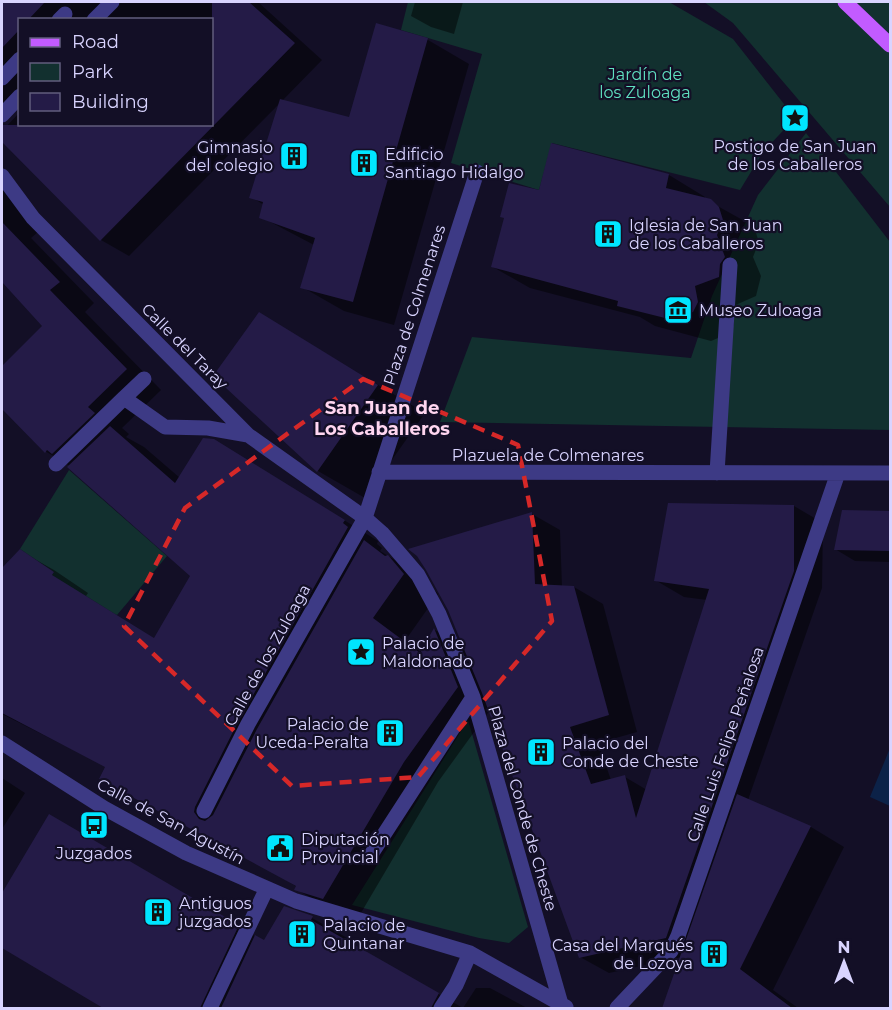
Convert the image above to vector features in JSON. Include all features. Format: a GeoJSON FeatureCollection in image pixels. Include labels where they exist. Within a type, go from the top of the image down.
{"type":"FeatureCollection","features":[{"type":"Feature","properties":{"kind":"main road"},"geometry":{"type":"LineString","coordinates":[[845,2],[891,45]]}},
{"type":"Feature","properties":{"kind":"street"},"geometry":{"type":"LineString","coordinates":[[96,18],[112,2]]}},
{"type":"Feature","properties":{"kind":"street"},"geometry":{"type":"LineString","coordinates":[[2,78],[18,61]]}},
{"type":"Feature","properties":{"kind":"street"},"geometry":{"type":"LineString","coordinates":[[2,115],[18,98]]}},
{"type":"Feature","properties":{"kind":"street","name":"Plaza de Colmenares"},"geometry":{"type":"LineString","coordinates":[[364,518],[477,172]]}},
{"type":"Feature","properties":{"kind":"street","name":"Calle del Taray"},"geometry":{"type":"LineString","coordinates":[[2,176],[33,218],[248,435],[382,533],[418,575],[439,614],[472,697]]}},
{"type":"Feature","properties":{"kind":"street"},"geometry":{"type":"LineString","coordinates":[[717,473],[730,265]]}},
{"type":"Feature","properties":{"kind":"street"},"geometry":{"type":"LineString","coordinates":[[56,464],[144,379]]}},
{"type":"Feature","properties":{"kind":"street"},"geometry":{"type":"LineString","coordinates":[[124,398],[165,427],[208,428],[248,435]]}},
{"type":"Feature","properties":{"kind":"street","name":"Plazuela de Colmenares"},"geometry":{"type":"LineString","coordinates":[[379,472],[891,473]]}},
{"type":"Feature","properties":{"kind":"street","name":"Calle Luis Felipe Peñalosa"},"geometry":{"type":"LineString","coordinates":[[617,1008],[671,951],[678,936],[838,473]]}},
{"type":"Feature","properties":{"kind":"street","name":"Calle de los Zuloaga"},"geometry":{"type":"LineString","coordinates":[[204,811],[248,724],[364,518]]}},
{"type":"Feature","properties":{"kind":"street","name":"Plaza del Conde de Cheste"},"geometry":{"type":"LineString","coordinates":[[372,853],[472,697]]}},
{"type":"Feature","properties":{"kind":"street","name":"Plaza del Conde de Cheste"},"geometry":{"type":"LineString","coordinates":[[472,697],[564,1006]]}},
{"type":"Feature","properties":{"kind":"street","name":"Calle de San Agustín"},"geometry":{"type":"LineString","coordinates":[[2,743],[104,808],[186,853],[266,890],[333,914]]}},
{"type":"Feature","properties":{"kind":"street"},"geometry":{"type":"LineString","coordinates":[[210,1008],[266,890]]}},
{"type":"Feature","properties":{"kind":"street","name":"Plaza del Conde de Cheste"},"geometry":{"type":"LineString","coordinates":[[333,914],[470,953],[564,1006]]}},
{"type":"Feature","properties":{"kind":"street"},"geometry":{"type":"LineString","coordinates":[[441,1008],[456,985],[470,953]]}},
{"type":"Feature","properties":{"kind":"highlighted area"},"geometry":{"type":"Polygon","coordinates":[[[363,379],[518,445],[552,621],[418,777],[292,786],[124,626],[185,508],[363,379]]]}},
{"type":"Feature","properties":{"kind":"green space","name":"Jardín de los Zuloaga"},"geometry":{"type":"Polygon","coordinates":[[[408,2],[669,2],[733,39],[795,118],[763,152],[740,190],[552,143],[539,190],[451,163],[482,54],[401,30],[408,2]]]}},
{"type":"Feature","properties":{"kind":"green space"},"geometry":{"type":"Polygon","coordinates":[[[704,2],[890,2],[890,207],[733,23],[704,2]]]}},
{"type":"Feature","properties":{"kind":"green space"},"geometry":{"type":"Polygon","coordinates":[[[806,133],[890,242],[890,430],[440,422],[472,337],[691,358],[712,296],[758,195],[806,133]]]}},
{"type":"Feature","properties":{"kind":"green space"},"geometry":{"type":"Polygon","coordinates":[[[69,470],[167,556],[117,615],[42,589],[54,572],[20,549],[69,470]]]}},
{"type":"Feature","properties":{"kind":"green space"},"geometry":{"type":"Polygon","coordinates":[[[468,720],[528,927],[509,943],[479,938],[352,905],[468,720]]]}},
{"type":"Feature","properties":{"kind":"water"},"geometry":{"type":"Polygon","coordinates":[[[890,748],[890,806],[870,797],[890,748]]]}},
{"type":"Feature","properties":{"kind":"building"},"geometry":{"type":"Polygon","coordinates":[[[2,2],[45,2],[30,18],[18,18],[18,31],[2,48],[2,2]]]}},
{"type":"Feature","properties":{"kind":"building"},"geometry":{"type":"Polygon","coordinates":[[[212,2],[249,2],[295,43],[100,241],[2,142],[2,125],[213,126],[212,2]]]}},
{"type":"Feature","properties":{"kind":"building","name":"Edificio Santiago Hidalgo"},"geometry":{"type":"Polygon","coordinates":[[[376,23],[428,38],[353,302],[300,288],[315,238],[259,218],[263,202],[249,198],[280,99],[349,117],[376,23]]]}},
{"type":"Feature","properties":{"kind":"building","name":"Iglesia de San Juan de los Caballeros"},"geometry":{"type":"Polygon","coordinates":[[[551,143],[669,174],[666,188],[711,199],[719,207],[723,220],[717,235],[725,257],[720,264],[719,277],[695,286],[698,302],[693,312],[673,320],[617,306],[618,301],[491,267],[504,218],[500,217],[509,183],[539,190],[551,143]]]}},
{"type":"Feature","properties":{"kind":"building"},"geometry":{"type":"Polygon","coordinates":[[[2,222],[60,282],[50,290],[127,369],[88,407],[95,413],[52,454],[47,450],[45,453],[2,409],[2,366],[42,326],[2,282],[2,222]]]}},
{"type":"Feature","properties":{"kind":"building"},"geometry":{"type":"Polygon","coordinates":[[[259,312],[378,385],[317,472],[213,376],[259,312]]]}},
{"type":"Feature","properties":{"kind":"building"},"geometry":{"type":"Polygon","coordinates":[[[110,426],[175,483],[203,438],[214,439],[345,520],[343,523],[348,527],[239,720],[195,807],[194,812],[199,819],[205,821],[213,815],[257,729],[364,540],[385,556],[388,555],[404,574],[373,618],[420,653],[434,628],[458,687],[404,762],[323,899],[294,890],[296,886],[99,779],[105,767],[2,713],[2,568],[20,549],[54,572],[52,575],[154,638],[190,576],[67,467],[110,426]]]}},
{"type":"Feature","properties":{"kind":"building"},"geometry":{"type":"Polygon","coordinates":[[[668,503],[794,505],[794,571],[666,938],[579,958],[482,693],[448,610],[417,556],[408,549],[532,512],[535,584],[574,586],[609,715],[570,727],[591,784],[625,775],[636,818],[709,589],[654,581],[668,503]]]}},
{"type":"Feature","properties":{"kind":"building"},"geometry":{"type":"Polygon","coordinates":[[[842,510],[891,511],[891,551],[834,550],[842,510]]]}},
{"type":"Feature","properties":{"kind":"building"},"geometry":{"type":"Polygon","coordinates":[[[737,794],[811,826],[740,969],[792,1008],[662,1008],[737,794]]]}},
{"type":"Feature","properties":{"kind":"building","name":"Antiguos juzgados"},"geometry":{"type":"Polygon","coordinates":[[[49,814],[239,925],[200,1008],[103,1008],[2,948],[2,893],[49,814]]]}},
{"type":"Feature","properties":{"kind":"building","name":"Palacio de Quintanar"},"geometry":{"type":"Polygon","coordinates":[[[284,906],[313,916],[311,920],[439,993],[431,1008],[221,1008],[255,935],[264,940],[284,906]]]}},
{"type":"Feature","properties":{"kind":"place","name":"Postigo de San Juan de los Caballeros"},"geometry":{"type":"Point","coordinates":[795,118]}},
{"type":"Feature","properties":{"kind":"place","name":"Gimnasio del colegio"},"geometry":{"type":"Point","coordinates":[294,156]}},
{"type":"Feature","properties":{"kind":"place","name":"Edificio Santiago Hidalgo"},"geometry":{"type":"Point","coordinates":[364,163]}},
{"type":"Feature","properties":{"kind":"place","name":"Iglesia de San Juan de los Caballeros"},"geometry":{"type":"Point","coordinates":[608,234]}},
{"type":"Feature","properties":{"kind":"place","name":"Museo Zuloaga"},"geometry":{"type":"Point","coordinates":[678,310]}},
{"type":"Feature","properties":{"kind":"place","name":"Palacio de Maldonado"},"geometry":{"type":"Point","coordinates":[361,652]}},
{"type":"Feature","properties":{"kind":"place","name":"Palacio de Uceda-Peralta"},"geometry":{"type":"Point","coordinates":[390,733]}},
{"type":"Feature","properties":{"kind":"place","name":"Palacio del Conde de Cheste"},"geometry":{"type":"Point","coordinates":[541,752]}},
{"type":"Feature","properties":{"kind":"place","name":"Juzgados"},"geometry":{"type":"Point","coordinates":[94,825]}},
{"type":"Feature","properties":{"kind":"place","name":"Diputación Provincial"},"geometry":{"type":"Point","coordinates":[280,848]}},
{"type":"Feature","properties":{"kind":"place","name":"Antiguos juzgados"},"geometry":{"type":"Point","coordinates":[158,912]}},
{"type":"Feature","properties":{"kind":"place","name":"Palacio de Quintanar"},"geometry":{"type":"Point","coordinates":[302,934]}},
{"type":"Feature","properties":{"kind":"place","name":"Casa del Marqués de Lozoya"},"geometry":{"type":"Point","coordinates":[714,954]}},
{"type":"Feature","properties":{"kind":"district","name":"San Juan de Los Caballeros"},"geometry":{"type":"Point","coordinates":[382,418]}}]}
